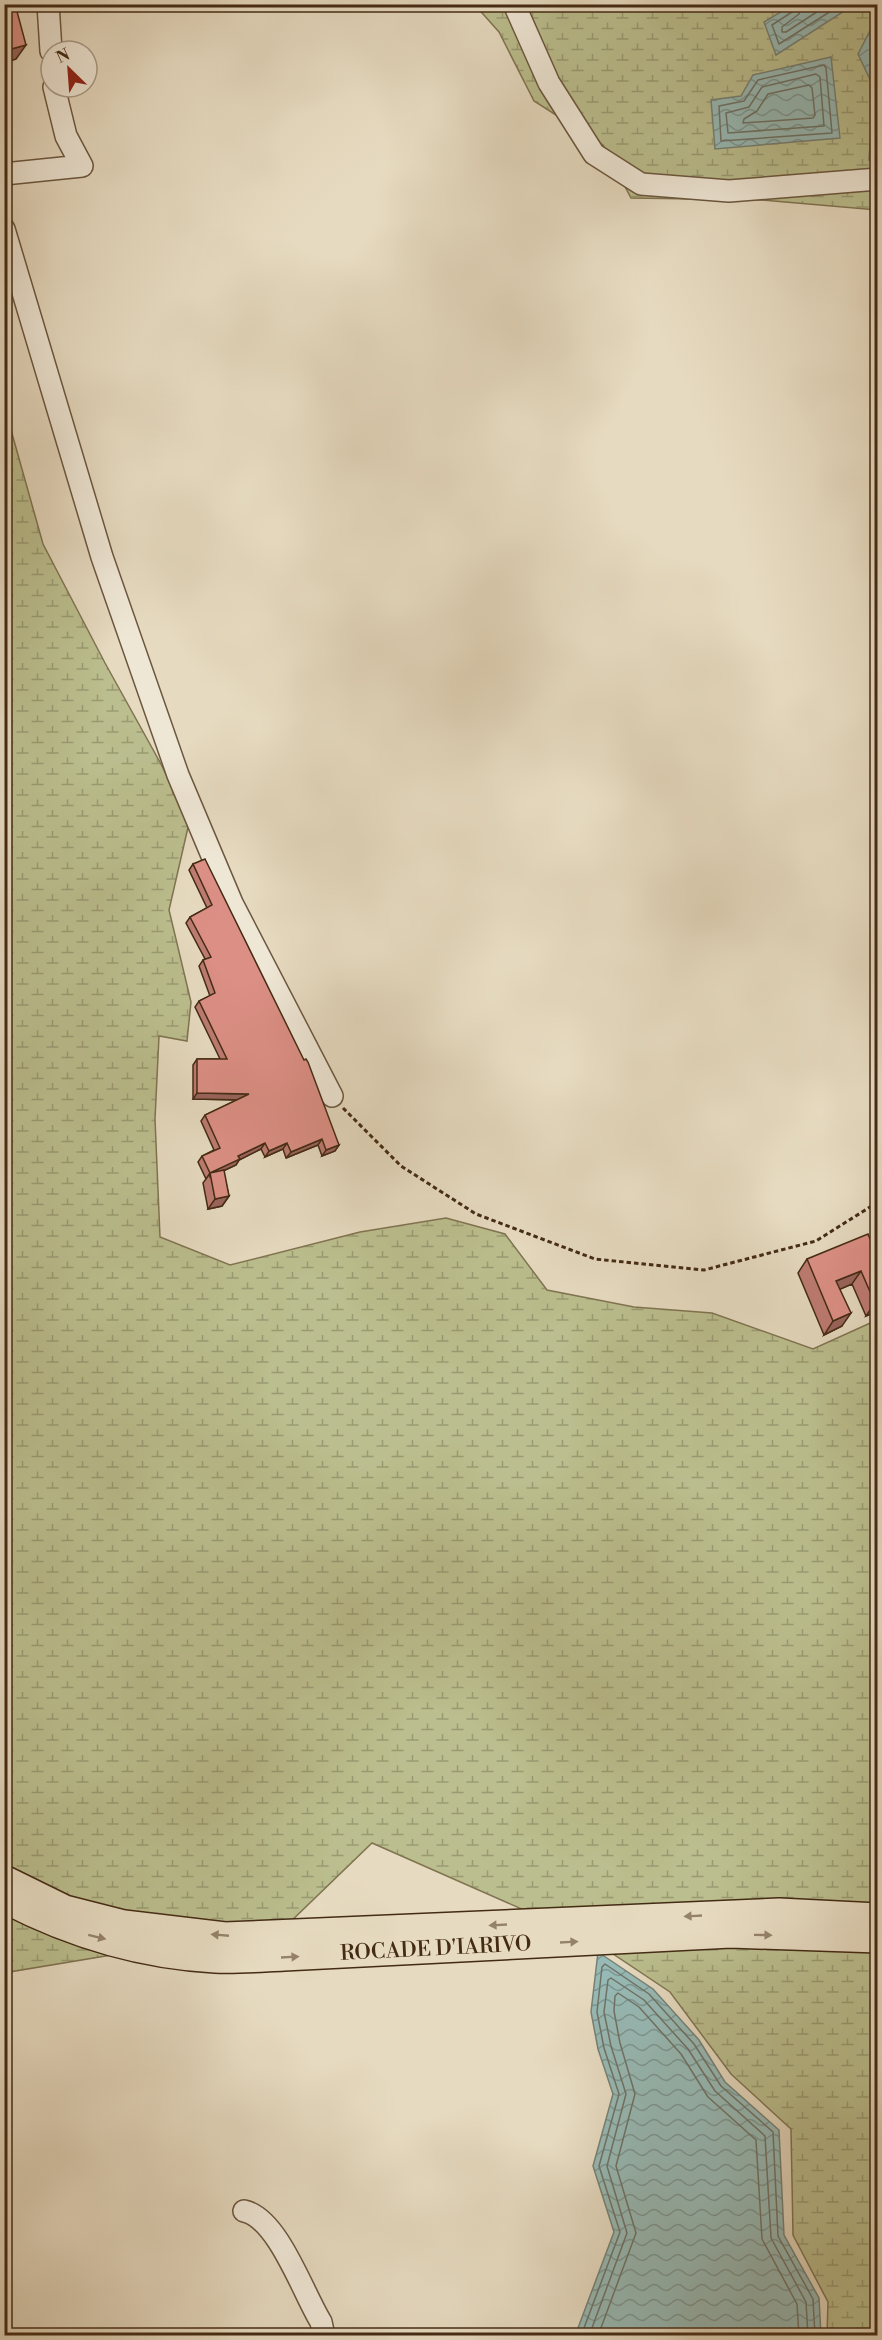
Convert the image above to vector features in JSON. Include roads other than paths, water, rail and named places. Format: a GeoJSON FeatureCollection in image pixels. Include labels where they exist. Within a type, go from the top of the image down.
{"type":"FeatureCollection","features":[{"type":"Feature","properties":{"kind":"main road","name":"ROCADE D'IARIVO"},"geometry":{"type":"LineString","coordinates":[[4,1879],[65,1909],[124,1924],[225,1936],[779,1912],[878,1917]]}},
{"type":"Feature","properties":{"kind":"main road","name":"ROCADE D'IARIVO"},"geometry":{"type":"LineString","coordinates":[[4,1899],[85,1934],[151,1951],[215,1959],[731,1934],[878,1939]]}},
{"type":"Feature","properties":{"kind":"street"},"geometry":{"type":"LineString","coordinates":[[48,4],[50,39]]}},
{"type":"Feature","properties":{"kind":"street"},"geometry":{"type":"LineString","coordinates":[[514,4],[549,83],[594,154],[641,184],[729,191],[878,179]]}},
{"type":"Feature","properties":{"kind":"street"},"geometry":{"type":"LineString","coordinates":[[4,174],[82,166],[66,136],[57,99]]}},
{"type":"Feature","properties":{"kind":"street"},"geometry":{"type":"LineString","coordinates":[[4,229],[102,557],[178,775],[232,903],[332,1096]]}},
{"type":"Feature","properties":{"kind":"street"},"geometry":{"type":"LineString","coordinates":[[244,2211],[262,2221],[274,2234],[321,2322],[324,2336]]}},
{"type":"Feature","properties":{"kind":"water"},"geometry":{"type":"Polygon","coordinates":[[[792,5],[845,5],[849,8],[776,55],[764,22],[792,5]]]}},
{"type":"Feature","properties":{"kind":"water"},"geometry":{"type":"Polygon","coordinates":[[[873,25],[878,25],[877,160],[869,160],[874,88],[858,54],[873,25]]]}},
{"type":"Feature","properties":{"kind":"water"},"geometry":{"type":"Polygon","coordinates":[[[831,57],[840,138],[715,149],[711,100],[741,96],[753,75],[831,57]]]}},
{"type":"Feature","properties":{"kind":"water"},"geometry":{"type":"Polygon","coordinates":[[[598,1952],[653,1989],[699,2040],[725,2082],[779,2130],[784,2235],[819,2298],[821,2335],[575,2336],[614,2232],[593,2166],[613,2094],[598,2049],[591,2012],[598,1952]]]}}]}
